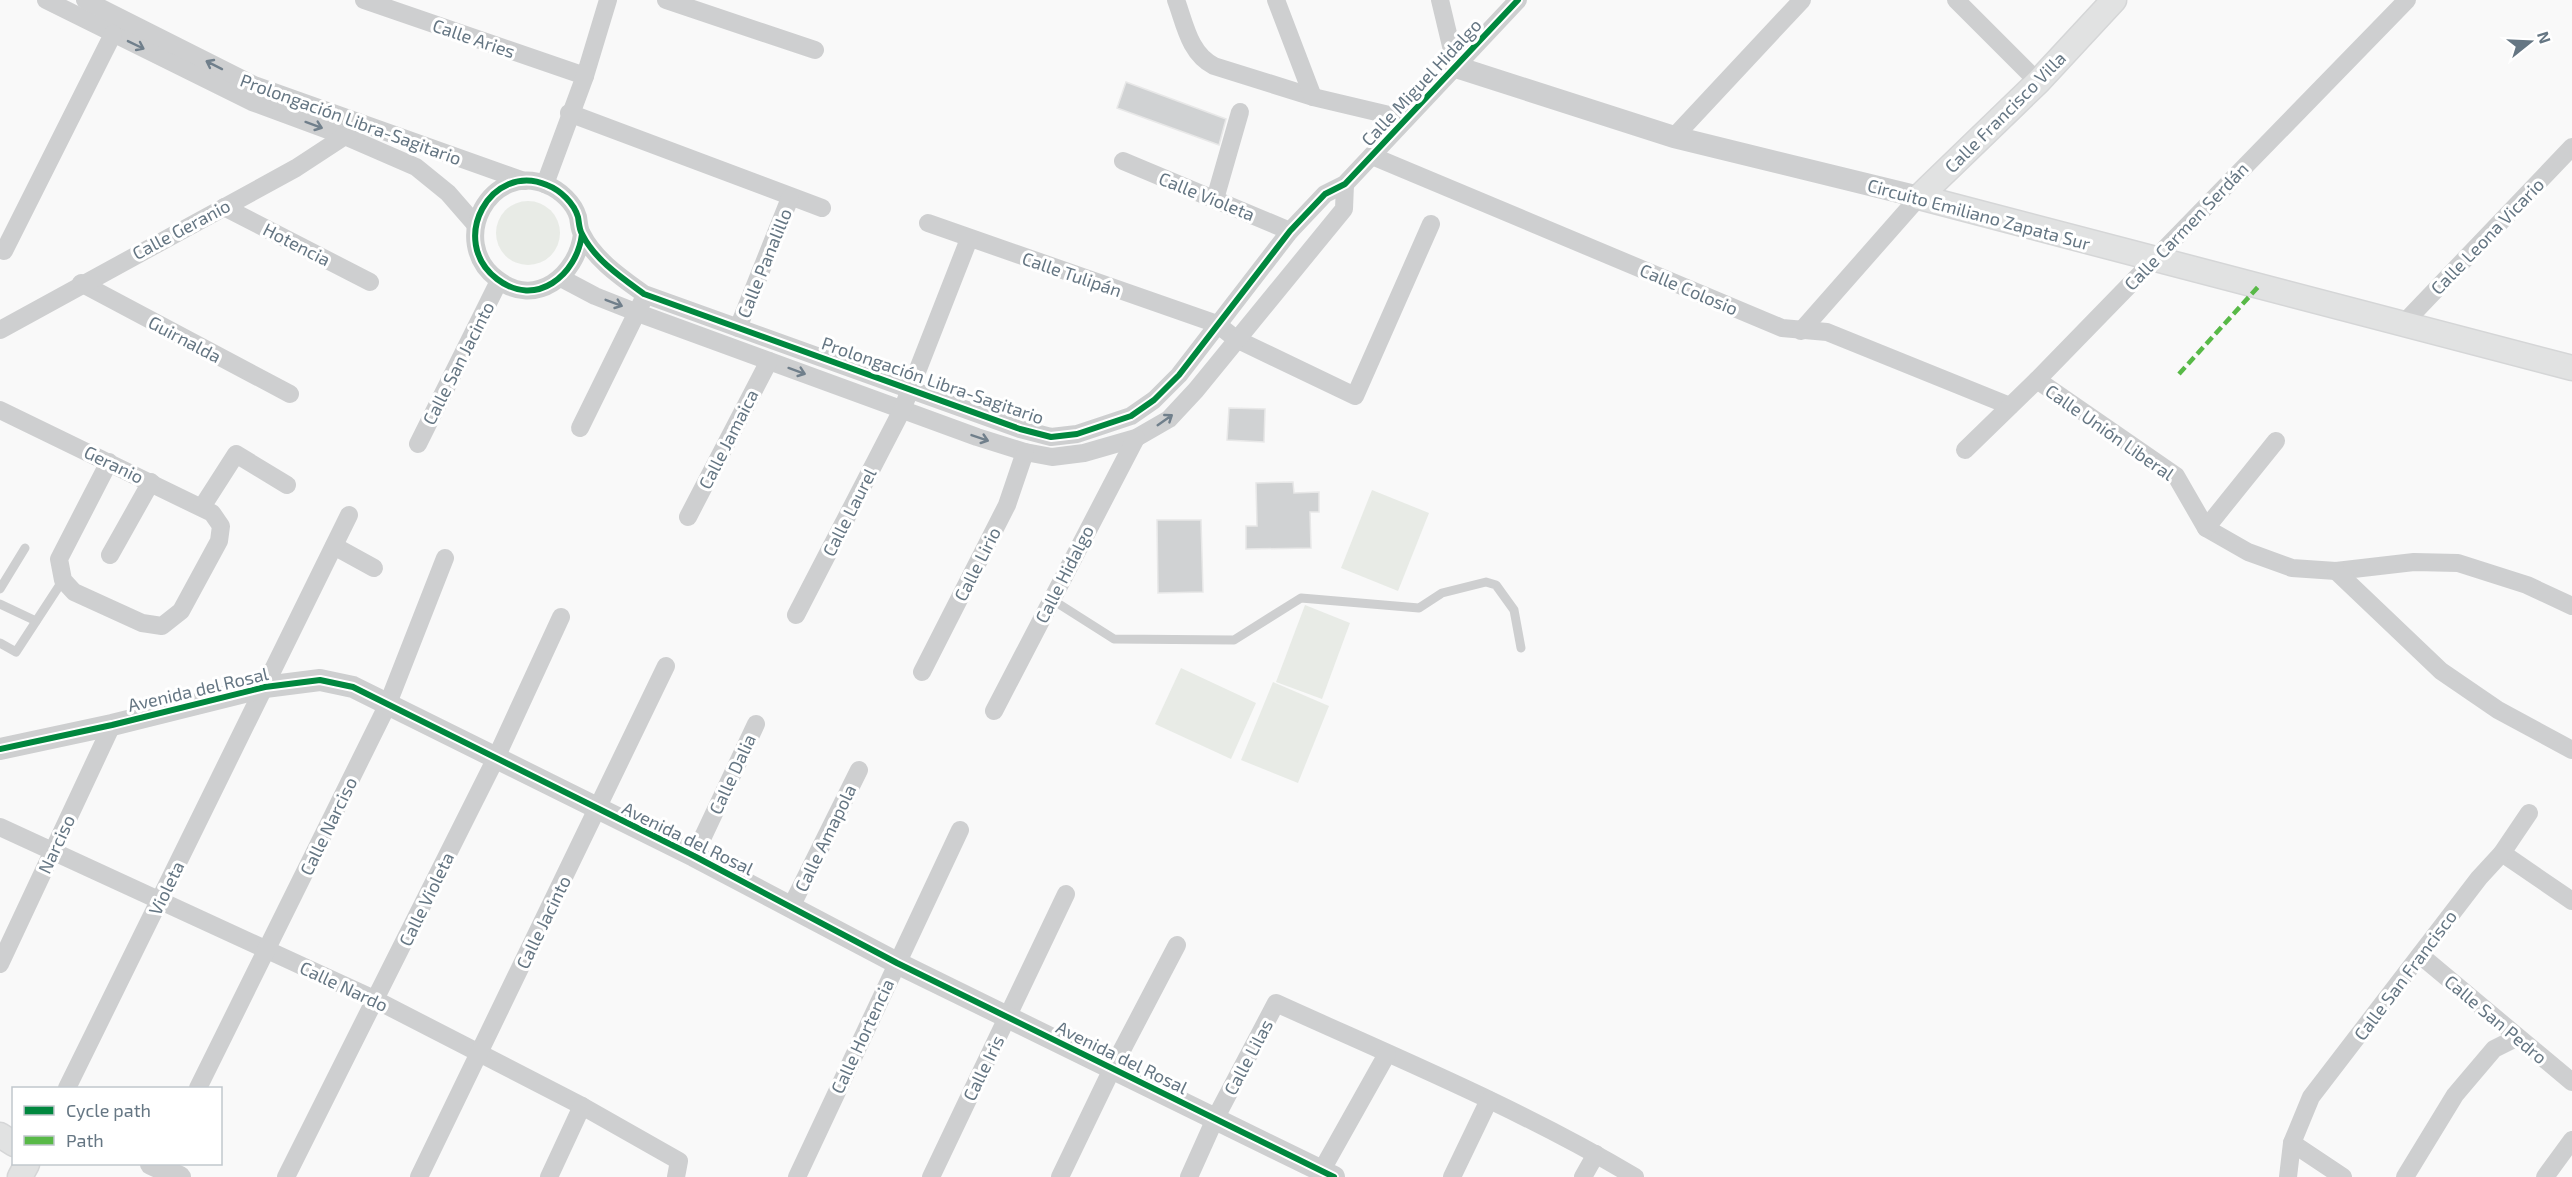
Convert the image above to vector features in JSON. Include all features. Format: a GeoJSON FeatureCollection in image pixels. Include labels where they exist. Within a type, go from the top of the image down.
{"type":"FeatureCollection","features":[{"type":"Feature","properties":{"kind":"main road","name":"Calle Francisco Villa"},"geometry":{"type":"LineString","coordinates":[[1919,197],[2038,82],[2114,0]]}},
{"type":"Feature","properties":{"kind":"main road","name":"Circuito Emiliano Zapata Sur"},"geometry":{"type":"LineString","coordinates":[[1919,197],[2572,368]]}},
{"type":"Feature","properties":{"kind":"street","name":"Prolongación Libra-Sagitario"},"geometry":{"type":"LineString","coordinates":[[46,0],[252,102],[524,181]]}},
{"type":"Feature","properties":{"kind":"street","name":"Prolongación Libra-Sagitario"},"geometry":{"type":"LineString","coordinates":[[85,0],[254,85],[353,130],[416,167],[448,193],[475,224]]}},
{"type":"Feature","properties":{"kind":"street","name":"Calle Aries"},"geometry":{"type":"LineString","coordinates":[[364,0],[585,76]]}},
{"type":"Feature","properties":{"kind":"street"},"geometry":{"type":"LineString","coordinates":[[545,184],[569,113],[585,76],[608,0]]}},
{"type":"Feature","properties":{"kind":"street"},"geometry":{"type":"LineString","coordinates":[[666,0],[815,50]]}},
{"type":"Feature","properties":{"kind":"street"},"geometry":{"type":"LineString","coordinates":[[1176,0],[1193,48],[1202,59],[1214,66],[1313,98],[1406,119]]}},
{"type":"Feature","properties":{"kind":"street"},"geometry":{"type":"LineString","coordinates":[[1276,0],[1313,98]]}},
{"type":"Feature","properties":{"kind":"street"},"geometry":{"type":"LineString","coordinates":[[1440,0],[1456,67]]}},
{"type":"Feature","properties":{"kind":"street","name":"Calle Miguel Hidalgo"},"geometry":{"type":"LineString","coordinates":[[1345,184],[1518,0]]}},
{"type":"Feature","properties":{"kind":"street"},"geometry":{"type":"LineString","coordinates":[[1674,137],[1802,0]]}},
{"type":"Feature","properties":{"kind":"street"},"geometry":{"type":"LineString","coordinates":[[1956,0],[2038,82]]}},
{"type":"Feature","properties":{"kind":"street","name":"Calle Carmen Serdán"},"geometry":{"type":"LineString","coordinates":[[1965,450],[2037,380],[2407,0]]}},
{"type":"Feature","properties":{"kind":"street"},"geometry":{"type":"LineString","coordinates":[[4,251],[113,34]]}},
{"type":"Feature","properties":{"kind":"street","name":"Circuito Emiliano Zapata Sur"},"geometry":{"type":"LineString","coordinates":[[1456,67],[1674,137],[1919,197]]}},
{"type":"Feature","properties":{"kind":"street"},"geometry":{"type":"LineString","coordinates":[[1215,199],[1240,112]]}},
{"type":"Feature","properties":{"kind":"street"},"geometry":{"type":"LineString","coordinates":[[569,113],[790,198],[822,208]]}},
{"type":"Feature","properties":{"kind":"street","name":"Calle Geranio"},"geometry":{"type":"LineString","coordinates":[[0,330],[296,168],[353,130]]}},
{"type":"Feature","properties":{"kind":"street","name":"Calle Leona Vicario"},"geometry":{"type":"LineString","coordinates":[[2403,324],[2572,147]]}},
{"type":"Feature","properties":{"kind":"street","name":"Calle Colosio"},"geometry":{"type":"LineString","coordinates":[[1372,156],[1782,328],[1827,332],[2010,406]]}},
{"type":"Feature","properties":{"kind":"street","name":"Calle Violeta"},"geometry":{"type":"LineString","coordinates":[[1123,161],[1290,231]]}},
{"type":"Feature","properties":{"kind":"street"},"geometry":{"type":"LineString","coordinates":[[524,181],[545,184],[564,195],[577,213],[582,234],[580,251],[572,266],[561,278],[546,286],[531,290],[514,288],[499,281],[487,271],[478,257],[474,241],[475,224],[485,202],[504,187],[524,181]]}},
{"type":"Feature","properties":{"kind":"street","name":"Prolongación Libra-Sagitario"},"geometry":{"type":"LineString","coordinates":[[561,278],[595,296],[638,313],[902,410],[1024,452],[1052,457],[1084,453],[1136,438],[1169,419],[1196,390],[1344,209],[1345,184],[1325,194],[1290,231],[1216,324],[1179,375],[1154,400],[1131,416],[1077,434],[1051,436],[1020,429],[644,294],[607,266],[582,234]]}},
{"type":"Feature","properties":{"kind":"street","name":"Calle Francisco Villa"},"geometry":{"type":"LineString","coordinates":[[1801,331],[1919,197]]}},
{"type":"Feature","properties":{"kind":"street","name":"Calle Panalillo"},"geometry":{"type":"LineString","coordinates":[[738,328],[790,198]]}},
{"type":"Feature","properties":{"kind":"street","name":"Hotencia"},"geometry":{"type":"LineString","coordinates":[[224,207],[370,282]]}},
{"type":"Feature","properties":{"kind":"street","name":"Calle Tulipán"},"geometry":{"type":"LineString","coordinates":[[928,223],[1216,324],[1236,339],[1355,396],[1431,224]]}},
{"type":"Feature","properties":{"kind":"street","name":"Calle Laurel"},"geometry":{"type":"LineString","coordinates":[[796,615],[902,410],[969,239]]}},
{"type":"Feature","properties":{"kind":"street","name":"Calle San Jacinto"},"geometry":{"type":"LineString","coordinates":[[418,444],[499,281]]}},
{"type":"Feature","properties":{"kind":"street","name":"Guirnalda"},"geometry":{"type":"LineString","coordinates":[[81,284],[290,394]]}},
{"type":"Feature","properties":{"kind":"street"},"geometry":{"type":"LineString","coordinates":[[580,428],[638,313],[644,294]]}},
{"type":"Feature","properties":{"kind":"street","name":"Calle Jamaica"},"geometry":{"type":"LineString","coordinates":[[688,517],[769,361]]}},
{"type":"Feature","properties":{"kind":"street","name":"Calle Unión Liberal"},"geometry":{"type":"LineString","coordinates":[[2037,380],[2176,476],[2206,528]]}},
{"type":"Feature","properties":{"kind":"street","name":"Geranio"},"geometry":{"type":"LineString","coordinates":[[0,410],[202,507],[212,513],[221,526],[219,541],[181,611],[162,626],[142,623],[74,592],[63,580]]}},
{"type":"Feature","properties":{"kind":"street","name":"Calle Hidalgo"},"geometry":{"type":"LineString","coordinates":[[994,711],[1136,438]]}},
{"type":"Feature","properties":{"kind":"street"},"geometry":{"type":"LineString","coordinates":[[2276,441],[2206,528],[2248,552],[2292,568],[2336,572],[2414,562],[2458,563],[2527,585],[2572,606]]}},
{"type":"Feature","properties":{"kind":"street","name":"Calle Lirio"},"geometry":{"type":"LineString","coordinates":[[922,672],[1007,505],[1024,452]]}},
{"type":"Feature","properties":{"kind":"street"},"geometry":{"type":"LineString","coordinates":[[202,507],[236,454],[287,484]]}},
{"type":"Feature","properties":{"kind":"street"},"geometry":{"type":"LineString","coordinates":[[63,580],[59,559],[109,462]]}},
{"type":"Feature","properties":{"kind":"street"},"geometry":{"type":"LineString","coordinates":[[110,555],[151,482]]}},
{"type":"Feature","properties":{"kind":"street","name":"Violeta"},"geometry":{"type":"LineString","coordinates":[[68,1087],[349,515]]}},
{"type":"Feature","properties":{"kind":"street"},"geometry":{"type":"LineString","coordinates":[[334,546],[374,568]]}},
{"type":"Feature","properties":{"kind":"street","name":"Calle Narciso"},"geometry":{"type":"LineString","coordinates":[[199,1087],[387,706],[446,558]]}},
{"type":"Feature","properties":{"kind":"street"},"geometry":{"type":"LineString","coordinates":[[2336,572],[2441,671],[2498,710],[2572,750]]}},
{"type":"Feature","properties":{"kind":"street","name":"Calle Violeta"},"geometry":{"type":"LineString","coordinates":[[286,1177],[495,760],[561,618]]}},
{"type":"Feature","properties":{"kind":"street","name":"Calle Jacinto"},"geometry":{"type":"LineString","coordinates":[[420,1177],[666,666]]}},
{"type":"Feature","properties":{"kind":"street","name":"Avenida del Rosal"},"geometry":{"type":"LineString","coordinates":[[0,749],[111,725],[266,687],[320,680],[352,687],[598,811],[694,856],[897,963],[1324,1175]]}},
{"type":"Feature","properties":{"kind":"street","name":"Calle Dalia"},"geometry":{"type":"LineString","coordinates":[[694,856],[756,724]]}},
{"type":"Feature","properties":{"kind":"street","name":"Narciso"},"geometry":{"type":"LineString","coordinates":[[0,964],[111,725]]}},
{"type":"Feature","properties":{"kind":"street","name":"Calle Amapola"},"geometry":{"type":"LineString","coordinates":[[792,907],[858,770]]}},
{"type":"Feature","properties":{"kind":"street","name":"Calle San Francisco"},"geometry":{"type":"LineString","coordinates":[[2288,1177],[2292,1143],[2312,1097],[2420,955],[2502,853],[2529,813]]}},
{"type":"Feature","properties":{"kind":"street","name":"Calle Nardo"},"geometry":{"type":"LineString","coordinates":[[0,827],[376,1000],[582,1106],[677,1169]]}},
{"type":"Feature","properties":{"kind":"street","name":"Calle Hortencia"},"geometry":{"type":"LineString","coordinates":[[797,1177],[960,830]]}},
{"type":"Feature","properties":{"kind":"street"},"geometry":{"type":"LineString","coordinates":[[2502,853],[2572,900]]}},
{"type":"Feature","properties":{"kind":"street","name":"Calle Iris"},"geometry":{"type":"LineString","coordinates":[[931,1177],[1066,894]]}},
{"type":"Feature","properties":{"kind":"street"},"geometry":{"type":"LineString","coordinates":[[1060,1177],[1112,1069],[1177,945]]}},
{"type":"Feature","properties":{"kind":"street","name":"Calle San Pedro"},"geometry":{"type":"LineString","coordinates":[[2420,955],[2516,1038],[2572,1082]]}},
{"type":"Feature","properties":{"kind":"street","name":"Calle Lilas"},"geometry":{"type":"LineString","coordinates":[[1189,1177],[1215,1119],[1276,1003],[1387,1054]]}},
{"type":"Feature","properties":{"kind":"street"},"geometry":{"type":"LineString","coordinates":[[2405,1177],[2455,1095],[2493,1049],[2516,1038]]}},
{"type":"Feature","properties":{"kind":"street"},"geometry":{"type":"LineString","coordinates":[[1324,1175],[1387,1054],[1489,1100],[1596,1154],[1635,1177]]}},
{"type":"Feature","properties":{"kind":"street"},"geometry":{"type":"LineString","coordinates":[[1452,1177],[1489,1100]]}},
{"type":"Feature","properties":{"kind":"street"},"geometry":{"type":"LineString","coordinates":[[549,1177],[582,1106]]}},
{"type":"Feature","properties":{"kind":"street"},"geometry":{"type":"LineString","coordinates":[[2545,1177],[2572,1140]]}},
{"type":"Feature","properties":{"kind":"street"},"geometry":{"type":"LineString","coordinates":[[2292,1143],[2343,1177]]}},
{"type":"Feature","properties":{"kind":"street"},"geometry":{"type":"LineString","coordinates":[[1583,1177],[1596,1154]]}},
{"type":"Feature","properties":{"kind":"street"},"geometry":{"type":"LineString","coordinates":[[157,1165],[180,1177]]}},
{"type":"Feature","properties":{"kind":"lane"},"geometry":{"type":"LineString","coordinates":[[0,589],[25,548]]}},
{"type":"Feature","properties":{"kind":"lane"},"geometry":{"type":"LineString","coordinates":[[0,644],[16,652],[63,580]]}},
{"type":"Feature","properties":{"kind":"lane"},"geometry":{"type":"LineString","coordinates":[[1051,599],[1114,639],[1234,640],[1301,598],[1419,608],[1442,593],[1486,582],[1496,585],[1514,610],[1521,648]]}},
{"type":"Feature","properties":{"kind":"lane"},"geometry":{"type":"LineString","coordinates":[[0,604],[36,621]]}},
{"type":"Feature","properties":{"kind":"shaded area"},"geometry":{"type":"Polygon","coordinates":[[[522,201],[534,201],[551,210],[558,221],[560,233],[558,245],[551,256],[534,265],[522,265],[510,260],[501,251],[496,239],[496,227],[501,215],[510,206],[522,201]]]}},
{"type":"Feature","properties":{"kind":"shaded area"},"geometry":{"type":"Polygon","coordinates":[[[1372,490],[1429,513],[1398,591],[1341,568],[1372,490]]]}},
{"type":"Feature","properties":{"kind":"shaded area"},"geometry":{"type":"Polygon","coordinates":[[[1305,605],[1350,623],[1322,699],[1276,682],[1305,605]]]}},
{"type":"Feature","properties":{"kind":"shaded area"},"geometry":{"type":"Polygon","coordinates":[[[1181,668],[1256,703],[1231,759],[1155,724],[1181,668]]]}},
{"type":"Feature","properties":{"kind":"shaded area"},"geometry":{"type":"Polygon","coordinates":[[[1273,682],[1329,706],[1298,783],[1241,760],[1273,682]]]}},
{"type":"Feature","properties":{"kind":"building"},"geometry":{"type":"Polygon","coordinates":[[[1126,82],[1226,119],[1219,145],[1117,108],[1126,82]]]}},
{"type":"Feature","properties":{"kind":"building"},"geometry":{"type":"Polygon","coordinates":[[[1229,408],[1265,409],[1264,442],[1227,440],[1229,408]]]}},
{"type":"Feature","properties":{"kind":"building"},"geometry":{"type":"Polygon","coordinates":[[[1293,482],[1294,493],[1319,492],[1319,512],[1310,512],[1311,548],[1246,549],[1246,526],[1257,526],[1256,483],[1293,482]]]}},
{"type":"Feature","properties":{"kind":"building"},"geometry":{"type":"Polygon","coordinates":[[[1157,520],[1201,520],[1203,592],[1158,593],[1157,520]]]}},
{"type":"Feature","properties":{"kind":"marked path"},"geometry":{"type":"LineString","coordinates":[[2179,374],[2258,287]]}},
{"type":"Feature","properties":{"kind":"cycle path"},"geometry":{"type":"LineString","coordinates":[[582,234],[579,249],[572,263],[552,283],[540,289],[526,290],[512,287],[497,279],[482,263],[476,245],[476,226],[482,209],[493,194],[509,184],[527,181],[547,185],[570,202],[578,217],[581,232],[594,252],[610,268],[644,294],[1020,429],[1051,437],[1077,434],[1131,416],[1154,400],[1179,375],[1290,231],[1325,194],[1345,184],[1518,0]]}},
{"type":"Feature","properties":{"kind":"cycle path"},"geometry":{"type":"LineString","coordinates":[[0,749],[112,725],[265,687],[320,680],[353,687],[694,856],[897,963],[1334,1177]]}}]}
